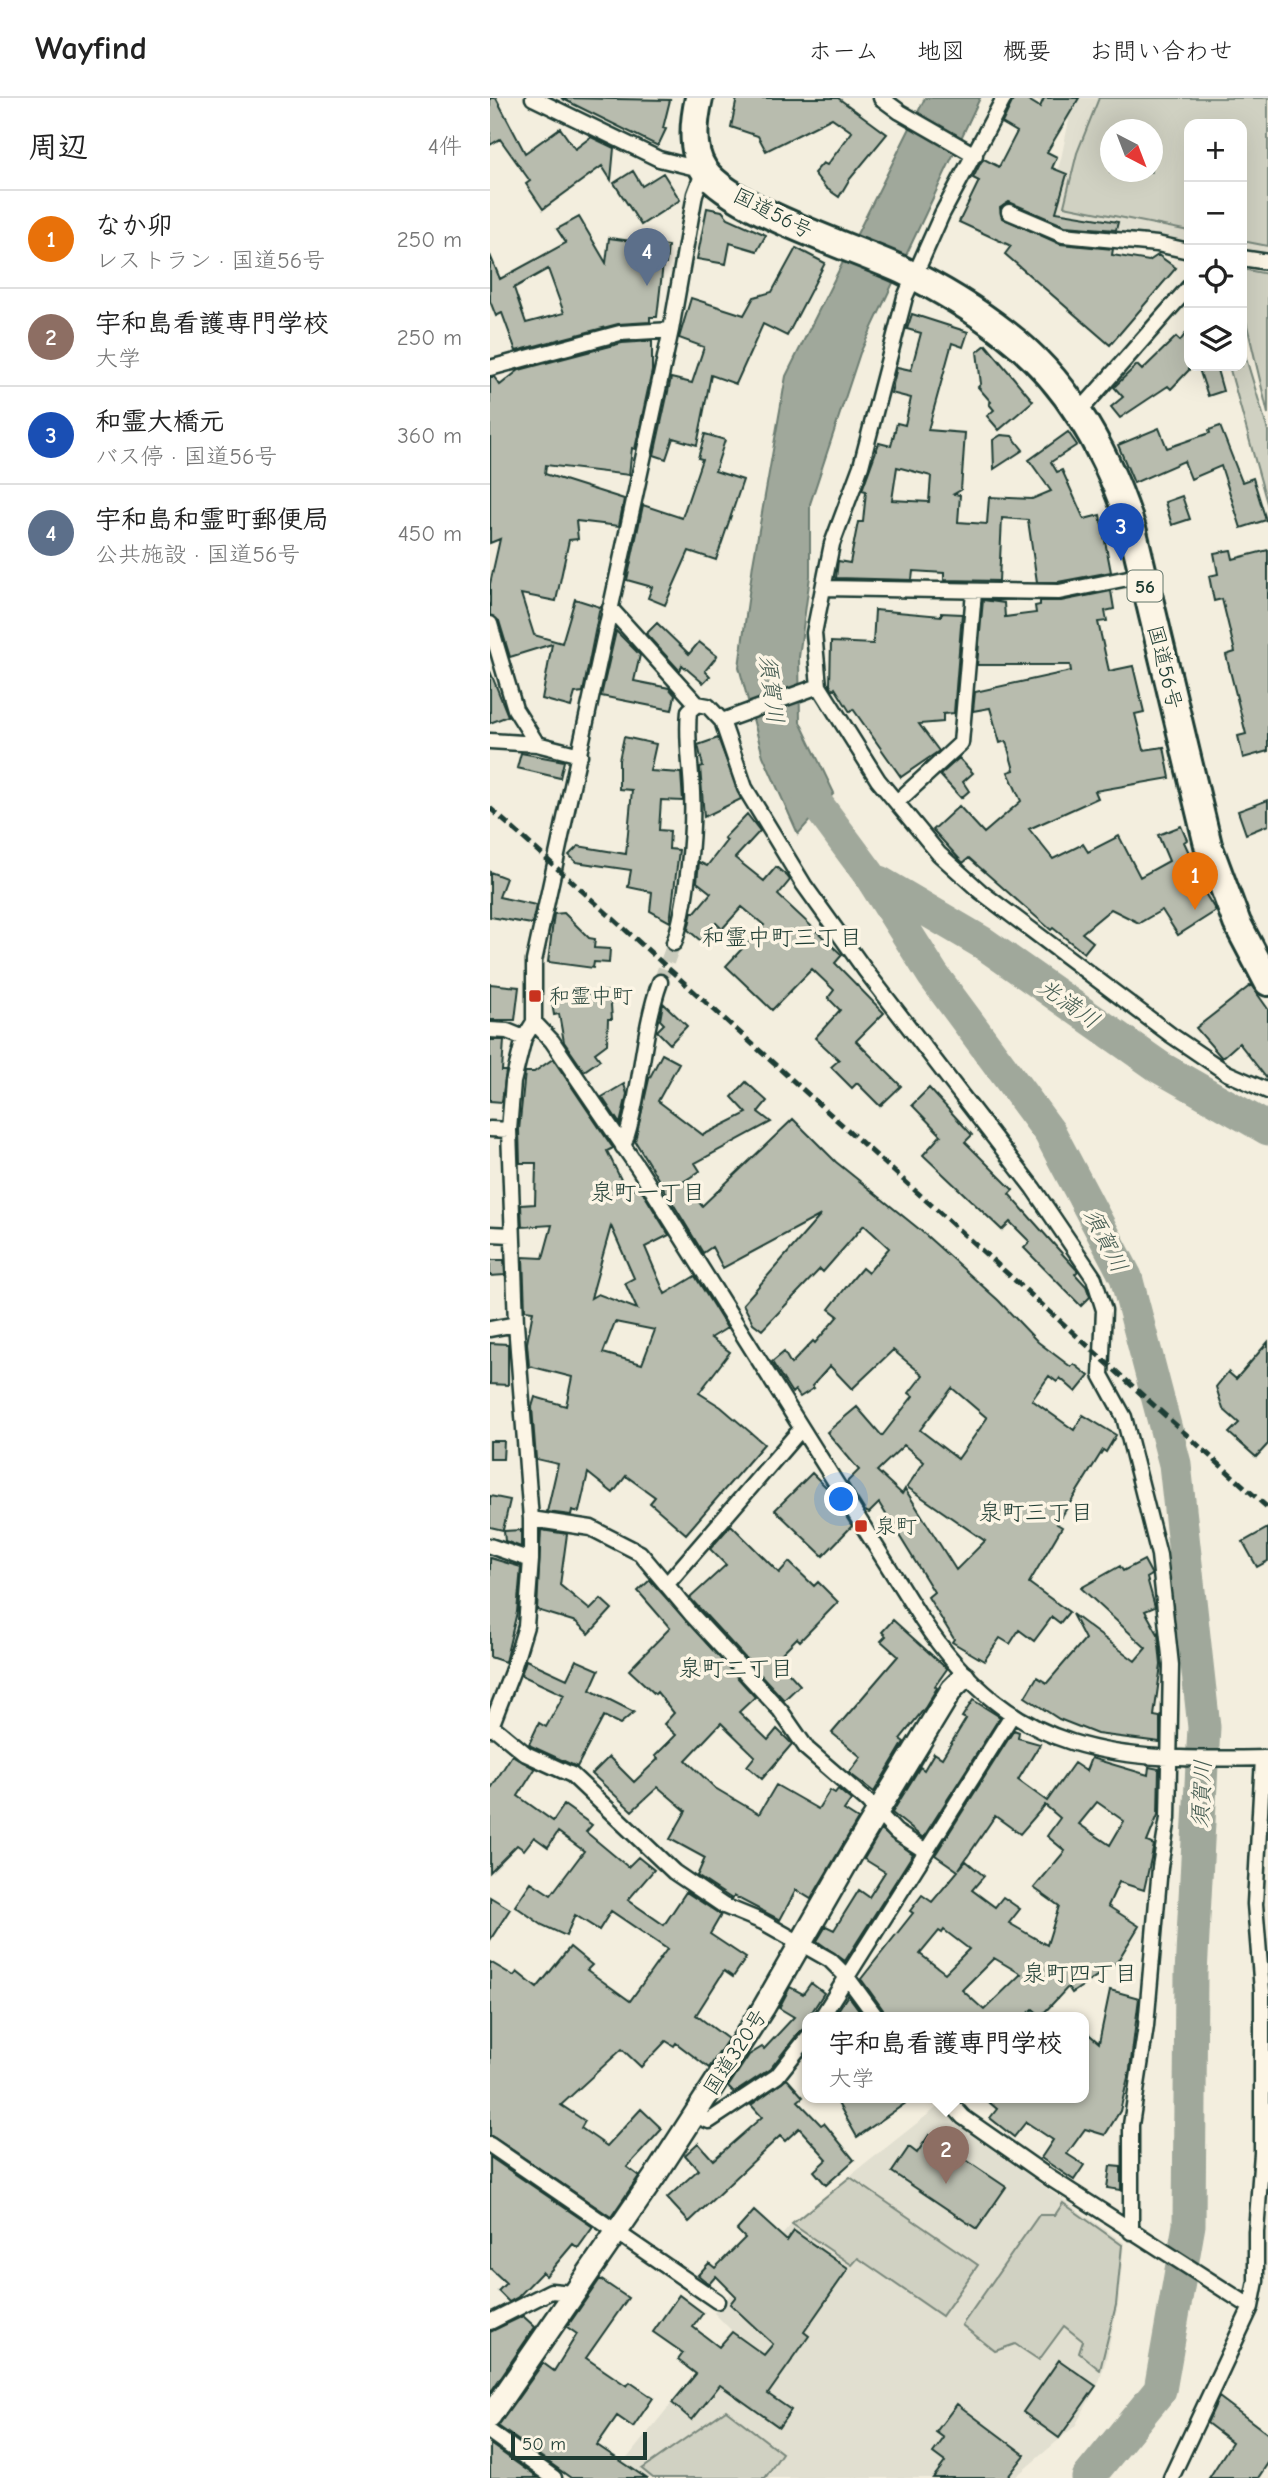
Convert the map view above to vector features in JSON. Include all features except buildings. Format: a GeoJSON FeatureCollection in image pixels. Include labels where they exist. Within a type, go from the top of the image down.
{"type":"FeatureCollection","features":[{"type":"Feature","properties":{"kind":"highway"},"geometry":{"type":"LineString","coordinates":[[699,98],[694,139],[704,170]]}},
{"type":"Feature","properties":{"kind":"highway","name":"国道56号"},"geometry":{"type":"LineString","coordinates":[[704,170],[737,197],[908,273],[968,307],[1009,336],[1042,368],[1079,412],[1102,452],[1120,492],[1212,857],[1237,923],[1268,982]]}},
{"type":"Feature","properties":{"kind":"street"},"geometry":{"type":"LineString","coordinates":[[533,98],[659,159],[704,170],[695,194],[671,330],[534,961],[534,1022],[524,1038],[513,1082],[509,1130],[512,1235],[531,1519],[531,1560],[526,1626],[491,1727],[526,1754],[572,1775],[674,1871],[714,1899],[830,1960],[847,1977],[873,2012]]}},
{"type":"Feature","properties":{"kind":"street"},"geometry":{"type":"LineString","coordinates":[[1004,98],[971,152],[942,214],[908,273],[861,466],[832,544],[814,634],[814,688],[870,768],[939,854],[981,892],[1171,1035],[1227,1073],[1268,1091]]}},
{"type":"Feature","properties":{"kind":"street"},"geometry":{"type":"LineString","coordinates":[[885,99],[900,112],[971,152]]}},
{"type":"Feature","properties":{"kind":"street"},"geometry":{"type":"LineString","coordinates":[[1009,212],[1063,235],[1157,244],[1184,250]]}},
{"type":"Feature","properties":{"kind":"street"},"geometry":{"type":"LineString","coordinates":[[1247,259],[1268,262]]}},
{"type":"Feature","properties":{"kind":"street"},"geometry":{"type":"LineString","coordinates":[[1079,412],[1184,293]]}},
{"type":"Feature","properties":{"kind":"street"},"geometry":{"type":"LineString","coordinates":[[490,368],[620,334],[671,330]]}},
{"type":"Feature","properties":{"kind":"street"},"geometry":{"type":"LineString","coordinates":[[824,588],[1059,592],[1143,575]]}},
{"type":"Feature","properties":{"kind":"street"},"geometry":{"type":"LineString","coordinates":[[897,802],[961,744],[974,592]]}},
{"type":"Feature","properties":{"kind":"street"},"geometry":{"type":"LineString","coordinates":[[610,608],[697,704],[708,706],[727,719],[745,788],[804,885],[864,970],[1033,1188],[1094,1278],[1104,1310],[1101,1375],[1124,1418],[1159,1555],[1171,1665],[1177,1759],[1160,1867],[1146,2026],[1131,2124],[1136,2234]]}},
{"type":"Feature","properties":{"kind":"street"},"geometry":{"type":"LineString","coordinates":[[490,624],[515,709],[537,744]]}},
{"type":"Feature","properties":{"kind":"street"},"geometry":{"type":"LineString","coordinates":[[727,719],[814,688]]}},
{"type":"Feature","properties":{"kind":"street"},"geometry":{"type":"LineString","coordinates":[[674,943],[688,855],[692,793],[686,739],[689,711],[697,704]]}},
{"type":"Feature","properties":{"kind":"street"},"geometry":{"type":"LineString","coordinates":[[490,741],[537,744],[580,755]]}},
{"type":"Feature","properties":{"kind":"street"},"geometry":{"type":"LineString","coordinates":[[623,1147],[630,1128],[650,1009],[660,982]]}},
{"type":"Feature","properties":{"kind":"street"},"geometry":{"type":"LineString","coordinates":[[534,1022],[552,1041],[623,1147],[728,1308],[922,1620],[964,1677],[1012,1715],[1054,1738],[1116,1753],[1177,1759],[1266,1758],[1255,1904],[1262,1991],[1265,2151],[1256,2232],[1256,2281],[1251,2306],[1171,2478]]}},
{"type":"Feature","properties":{"kind":"street"},"geometry":{"type":"LineString","coordinates":[[490,1030],[507,1031],[524,1038]]}},
{"type":"Feature","properties":{"kind":"street"},"geometry":{"type":"LineString","coordinates":[[490,1129],[509,1130]]}},
{"type":"Feature","properties":{"kind":"street"},"geometry":{"type":"LineString","coordinates":[[490,1234],[512,1235]]}},
{"type":"Feature","properties":{"kind":"street"},"geometry":{"type":"LineString","coordinates":[[490,1329],[516,1324]]}},
{"type":"Feature","properties":{"kind":"street"},"geometry":{"type":"LineString","coordinates":[[667,1584],[801,1429]]}},
{"type":"Feature","properties":{"kind":"street"},"geometry":{"type":"LineString","coordinates":[[531,1519],[591,1528],[640,1553],[692,1615],[780,1710],[807,1749],[867,1801],[896,1832],[924,1850]]}},
{"type":"Feature","properties":{"kind":"street"},"geometry":{"type":"LineString","coordinates":[[490,1546],[531,1560]]}},
{"type":"Feature","properties":{"kind":"street","name":"国道320号"},"geometry":{"type":"LineString","coordinates":[[490,2416],[764,2007],[799,1942],[876,1813],[952,1689],[964,1677]]}},
{"type":"Feature","properties":{"kind":"street"},"geometry":{"type":"LineString","coordinates":[[825,2012],[924,1850],[1012,1715]]}},
{"type":"Feature","properties":{"kind":"street"},"geometry":{"type":"LineString","coordinates":[[694,2115],[709,2122],[777,2076],[802,2045]]}},
{"type":"Feature","properties":{"kind":"street"},"geometry":{"type":"LineString","coordinates":[[951,2103],[974,2125],[1136,2234],[1251,2306]]}},
{"type":"Feature","properties":{"kind":"street"},"geometry":{"type":"LineString","coordinates":[[490,2145],[717,2301]]}},
{"type":"Feature","properties":{"kind":"street"},"geometry":{"type":"LineString","coordinates":[[490,2322],[551,2291],[572,2293]]}},
{"type":"Feature","properties":{"kind":"street"},"geometry":{"type":"LineString","coordinates":[[490,2432],[554,2478]]}},
{"type":"Feature","properties":{"kind":"shaded area"},"geometry":{"type":"Polygon","coordinates":[[[1034,98],[1268,98],[1268,257],[1247,253],[1247,119],[1184,119],[1184,242],[1063,228],[1041,220],[1061,159],[1069,120],[1034,98]]]}},
{"type":"Feature","properties":{"kind":"shaded area"},"geometry":{"type":"Polygon","coordinates":[[[1099,98],[1268,98],[1268,246],[1247,242],[1247,119],[1184,119],[1184,230],[1064,206],[1077,153],[1099,98]]]}},
{"type":"Feature","properties":{"kind":"shaded area"},"geometry":{"type":"Polygon","coordinates":[[[1247,270],[1268,274],[1268,414],[1247,325],[1247,270]]]}},
{"type":"Feature","properties":{"kind":"shaded area"},"geometry":{"type":"Polygon","coordinates":[[[1247,362],[1268,431],[1268,507],[1230,371],[1247,371],[1247,362]]]}},
{"type":"Feature","properties":{"kind":"shaded area"},"geometry":{"type":"Polygon","coordinates":[[[940,2105],[959,2126],[1124,2243],[1118,2304],[1106,2360],[1099,2382],[1075,2426],[1014,2478],[611,2478],[731,2330],[714,2313],[797,2218],[940,2105]]]}},
{"type":"Feature","properties":{"kind":"shaded area"},"geometry":{"type":"Polygon","coordinates":[[[850,2177],[978,2265],[942,2316],[858,2258],[852,2265],[792,2224],[850,2177]]]}},
{"type":"Feature","properties":{"kind":"shaded area"},"geometry":{"type":"Polygon","coordinates":[[[1063,2203],[1122,2245],[1116,2305],[1100,2370],[1079,2353],[1083,2341],[1064,2326],[1039,2360],[1015,2344],[995,2351],[962,2325],[1039,2215],[1055,2215],[1063,2203]]]}},
{"type":"Feature","properties":{"kind":"shaded area"},"geometry":{"type":"Polygon","coordinates":[[[726,2410],[782,2453],[765,2478],[653,2478],[642,2469],[726,2410]]]}},
{"type":"Feature","properties":{"kind":"water"},"geometry":{"type":"Polygon","coordinates":[[[925,98],[980,98],[860,353],[810,504],[810,576],[799,657],[800,722],[834,793],[798,834],[763,756],[739,667],[753,564],[786,376],[925,98]]]}},
{"type":"Feature","properties":{"kind":"waterway","name":"須賀川"},"geometry":{"type":"LineString","coordinates":[[794,773],[871,877],[933,975],[1050,1133],[1126,1277],[1175,1464],[1204,1727],[1191,1974],[1189,2225],[1160,2390],[1088,2478]]}},
{"type":"Feature","properties":{"kind":"waterway","name":"光満川"},"geometry":{"type":"LineString","coordinates":[[879,882],[983,943],[1161,1068],[1268,1129]]}},
{"type":"Feature","properties":{"kind":"tunnel"},"geometry":{"type":"LineString","coordinates":[[660,982],[674,943]]}},
{"type":"Feature","properties":{"kind":"railway"},"geometry":{"type":"LineString","coordinates":[[490,808],[1268,1508]]}},
{"type":"Feature","properties":{"kind":"place","name":"宇和島和霊町郵便局"},"geometry":{"type":"Point","coordinates":[647,286]}},
{"type":"Feature","properties":{"kind":"place","name":"和霊大橋元"},"geometry":{"type":"Point","coordinates":[1121,561]}},
{"type":"Feature","properties":{"kind":"place","name":"なか卯"},"geometry":{"type":"Point","coordinates":[1195,910]}},
{"type":"Feature","properties":{"kind":"place","name":"和霊中町"},"geometry":{"type":"Point","coordinates":[535,996]}},
{"type":"Feature","properties":{"kind":"place","name":"泉町"},"geometry":{"type":"Point","coordinates":[861,1526]}},
{"type":"Feature","properties":{"kind":"place","name":"宇和島看護専門学校"},"geometry":{"type":"Point","coordinates":[946,2184]}},
{"type":"Feature","properties":{"kind":"district","name":"和霊中町三丁目"},"geometry":{"type":"Point","coordinates":[782,937]}},
{"type":"Feature","properties":{"kind":"district","name":"泉町一丁目"},"geometry":{"type":"Point","coordinates":[648,1192]}},
{"type":"Feature","properties":{"kind":"district","name":"泉町三丁目"},"geometry":{"type":"Point","coordinates":[1036,1512]}},
{"type":"Feature","properties":{"kind":"district","name":"泉町二丁目"},"geometry":{"type":"Point","coordinates":[736,1668]}},
{"type":"Feature","properties":{"kind":"district","name":"泉町四丁目"},"geometry":{"type":"Point","coordinates":[1080,1973]}}]}
